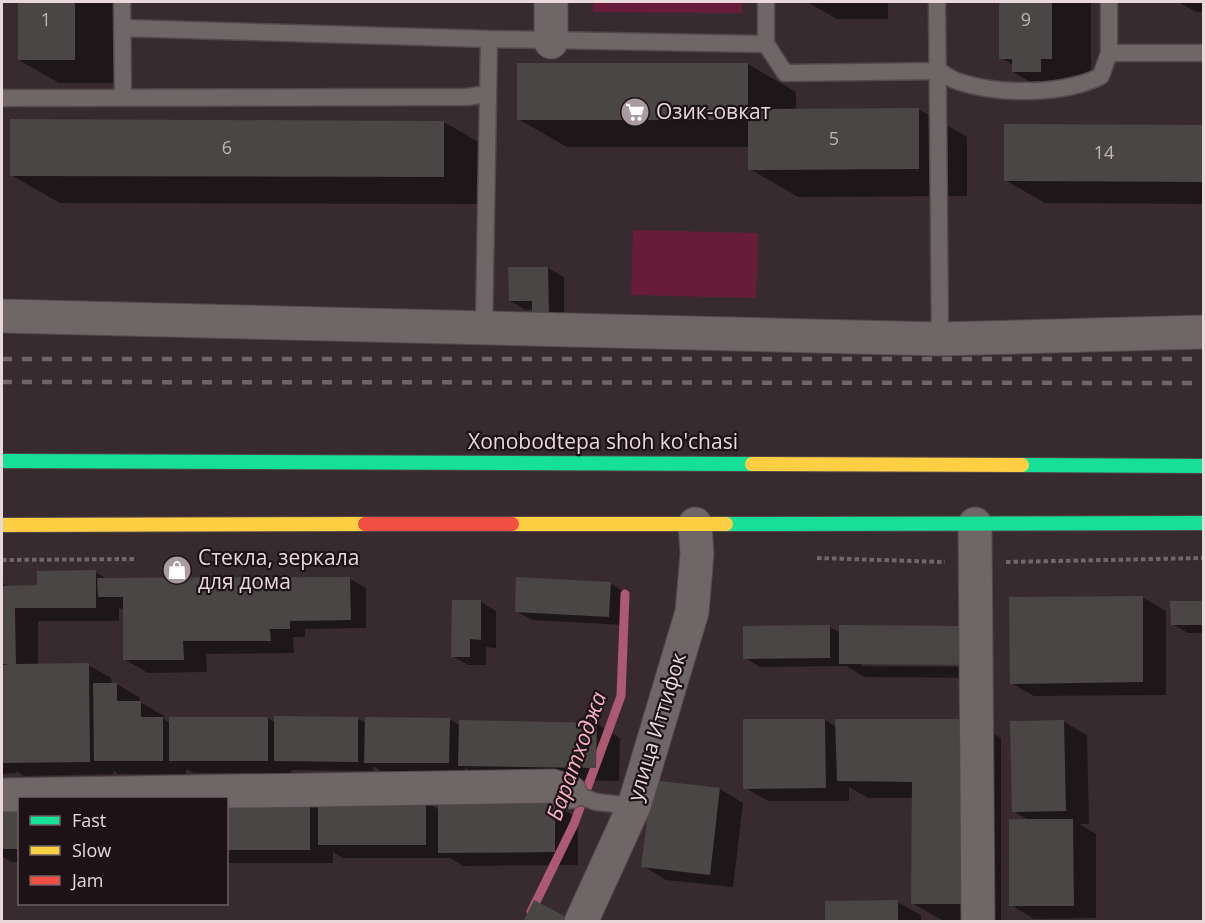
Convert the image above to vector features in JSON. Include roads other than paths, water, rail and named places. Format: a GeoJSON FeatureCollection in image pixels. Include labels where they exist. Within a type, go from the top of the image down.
{"type":"FeatureCollection","features":[{"type":"Feature","properties":{"kind":"highway","name":"Xonobodtepa shoh ko'chasi"},"geometry":{"type":"LineString","coordinates":[[2,461],[1203,466]]}},
{"type":"Feature","properties":{"kind":"highway"},"geometry":{"type":"LineString","coordinates":[[2,525],[1203,524]]}},
{"type":"Feature","properties":{"kind":"street"},"geometry":{"type":"LineString","coordinates":[[551,2],[551,42]]}},
{"type":"Feature","properties":{"kind":"street"},"geometry":{"type":"LineString","coordinates":[[2,316],[940,339],[1203,332]]}},
{"type":"Feature","properties":{"kind":"street","name":"улица Иттифок"},"geometry":{"type":"LineString","coordinates":[[581,921],[634,806],[692,612],[697,554],[695,524]]}},
{"type":"Feature","properties":{"kind":"street"},"geometry":{"type":"LineString","coordinates":[[975,524],[978,921]]}},
{"type":"Feature","properties":{"kind":"street"},"geometry":{"type":"LineString","coordinates":[[2,795],[553,786],[583,797]]}},
{"type":"Feature","properties":{"kind":"lane"},"geometry":{"type":"LineString","coordinates":[[122,2],[123,98]]}},
{"type":"Feature","properties":{"kind":"lane"},"geometry":{"type":"LineString","coordinates":[[766,2],[766,44],[785,74],[939,71],[958,82],[993,89],[1063,89],[1086,84],[1101,76],[1109,53],[1109,2]]}},
{"type":"Feature","properties":{"kind":"lane"},"geometry":{"type":"LineString","coordinates":[[937,2],[940,339]]}},
{"type":"Feature","properties":{"kind":"lane"},"geometry":{"type":"LineString","coordinates":[[122,28],[551,42],[766,44]]}},
{"type":"Feature","properties":{"kind":"lane"},"geometry":{"type":"LineString","coordinates":[[484,328],[489,39]]}},
{"type":"Feature","properties":{"kind":"lane"},"geometry":{"type":"LineString","coordinates":[[1109,53],[1203,52]]}},
{"type":"Feature","properties":{"kind":"lane"},"geometry":{"type":"LineString","coordinates":[[2,98],[467,97],[487,94]]}},
{"type":"Feature","properties":{"kind":"lane"},"geometry":{"type":"LineString","coordinates":[[583,797],[634,806]]}},
{"type":"Feature","properties":{"kind":"waterway","name":"Баратходжа"},"geometry":{"type":"LineString","coordinates":[[531,912],[574,824],[621,696],[625,594]]}},
{"type":"Feature","properties":{"kind":"railway"},"geometry":{"type":"LineString","coordinates":[[2,359],[1204,359]]}},
{"type":"Feature","properties":{"kind":"railway"},"geometry":{"type":"LineString","coordinates":[[2,382],[1204,383]]}},
{"type":"Feature","properties":{"kind":"place","name":"Озик-овкат"},"geometry":{"type":"Point","coordinates":[635,112]}},
{"type":"Feature","properties":{"kind":"place","name":"Стекла, зеркала для дома"},"geometry":{"type":"Point","coordinates":[177,570]}}]}
